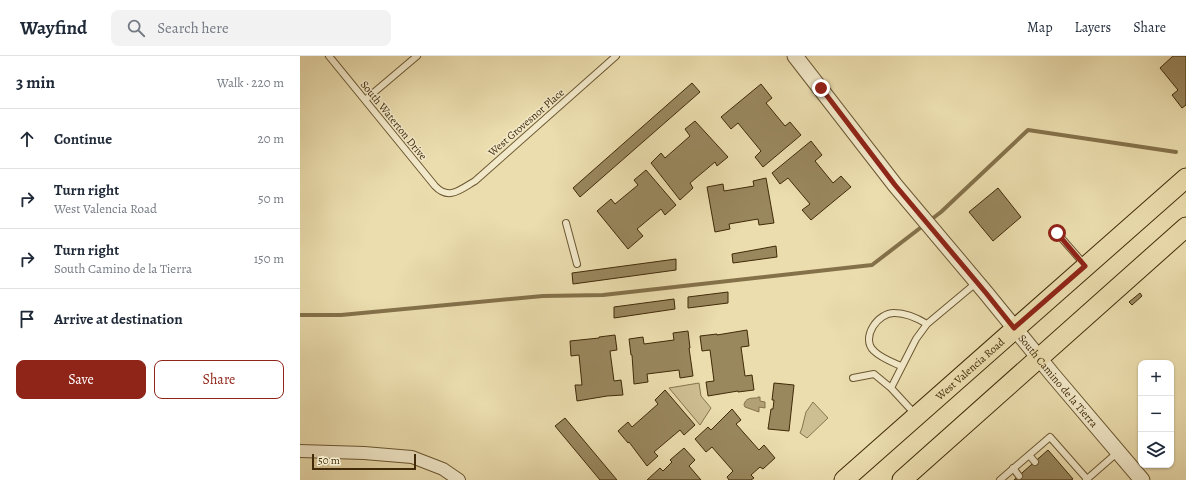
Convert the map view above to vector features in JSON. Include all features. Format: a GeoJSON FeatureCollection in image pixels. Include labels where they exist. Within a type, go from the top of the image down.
{"type":"FeatureCollection","features":[{"type":"Feature","properties":{"kind":"main road","name":"West Valencia Road"},"geometry":{"type":"LineString","coordinates":[[844,480],[1014,328],[1186,178]]}},
{"type":"Feature","properties":{"kind":"main road"},"geometry":{"type":"LineString","coordinates":[[902,480],[1038,357],[1186,227]]}},
{"type":"Feature","properties":{"kind":"street","name":"South Camino de la Tierra"},"geometry":{"type":"LineString","coordinates":[[795,56],[895,185],[1142,480]]}},
{"type":"Feature","properties":{"kind":"street"},"geometry":{"type":"LineString","coordinates":[[300,451],[412,456],[443,469],[459,480]]}},
{"type":"Feature","properties":{"kind":"lane","name":"South Waterton Drive"},"geometry":{"type":"LineString","coordinates":[[329,56],[435,186],[446,194]]}},
{"type":"Feature","properties":{"kind":"lane"},"geometry":{"type":"LineString","coordinates":[[365,100],[417,56]]}},
{"type":"Feature","properties":{"kind":"lane","name":"West Grovesnor Place"},"geometry":{"type":"LineString","coordinates":[[446,194],[454,193],[475,181],[616,56]]}},
{"type":"Feature","properties":{"kind":"lane"},"geometry":{"type":"LineString","coordinates":[[566,223],[577,264]]}},
{"type":"Feature","properties":{"kind":"lane"},"geometry":{"type":"LineString","coordinates":[[1057,233],[1085,266]]}},
{"type":"Feature","properties":{"kind":"lane"},"geometry":{"type":"LineString","coordinates":[[891,388],[916,339],[927,324],[976,282]]}},
{"type":"Feature","properties":{"kind":"lane"},"geometry":{"type":"LineString","coordinates":[[901,366],[881,356],[873,350],[869,342],[870,331],[881,317],[893,313],[915,317],[927,324]]}},
{"type":"Feature","properties":{"kind":"lane"},"geometry":{"type":"LineString","coordinates":[[853,378],[874,374],[891,388],[916,415]]}},
{"type":"Feature","properties":{"kind":"lane"},"geometry":{"type":"LineString","coordinates":[[1000,480],[1050,437],[1086,480],[1118,451]]}},
{"type":"Feature","properties":{"kind":"lane"},"geometry":{"type":"LineString","coordinates":[[1029,455],[1035,462]]}},
{"type":"Feature","properties":{"kind":"lane"},"geometry":{"type":"LineString","coordinates":[[1013,468],[1019,476]]}},
{"type":"Feature","properties":{"kind":"shaded area"},"geometry":{"type":"Polygon","coordinates":[[[699,383],[701,396],[711,408],[700,425],[669,388],[699,383]]]}},
{"type":"Feature","properties":{"kind":"shaded area"},"geometry":{"type":"Polygon","coordinates":[[[760,397],[760,401],[765,402],[765,408],[759,407],[759,412],[745,407],[744,405],[747,400],[760,397]]]}},
{"type":"Feature","properties":{"kind":"shaded area"},"geometry":{"type":"Polygon","coordinates":[[[813,402],[828,418],[807,438],[800,433],[806,412],[813,402]]]}},
{"type":"Feature","properties":{"kind":"building"},"geometry":{"type":"Polygon","coordinates":[[[1173,56],[1186,56],[1186,105],[1182,108],[1172,95],[1178,90],[1160,68],[1173,56]]]}},
{"type":"Feature","properties":{"kind":"building"},"geometry":{"type":"Polygon","coordinates":[[[692,83],[700,92],[580,197],[573,188],[692,83]]]}},
{"type":"Feature","properties":{"kind":"building"},"geometry":{"type":"Polygon","coordinates":[[[761,84],[772,98],[766,103],[785,126],[790,122],[801,135],[763,167],[755,157],[761,151],[738,123],[731,129],[721,117],[761,84]]]}},
{"type":"Feature","properties":{"kind":"building"},"geometry":{"type":"Polygon","coordinates":[[[695,121],[728,157],[717,166],[715,162],[690,183],[693,188],[680,200],[651,163],[661,153],[665,158],[690,136],[685,129],[695,121]]]}},
{"type":"Feature","properties":{"kind":"building"},"geometry":{"type":"Polygon","coordinates":[[[811,141],[822,155],[815,161],[833,183],[841,176],[851,187],[811,220],[802,210],[810,204],[788,178],[780,184],[772,173],[811,141]]]}},
{"type":"Feature","properties":{"kind":"building"},"geometry":{"type":"Polygon","coordinates":[[[646,170],[676,205],[665,215],[661,209],[637,229],[643,236],[628,249],[597,211],[611,199],[615,204],[638,185],[634,180],[646,170]]]}},
{"type":"Feature","properties":{"kind":"building"},"geometry":{"type":"Polygon","coordinates":[[[766,178],[774,223],[759,225],[758,219],[729,224],[730,229],[715,232],[707,187],[723,184],[724,191],[754,186],[753,181],[766,178]]]}},
{"type":"Feature","properties":{"kind":"building"},"geometry":{"type":"Polygon","coordinates":[[[998,188],[1021,217],[993,241],[969,212],[998,188]]]}},
{"type":"Feature","properties":{"kind":"building"},"geometry":{"type":"Polygon","coordinates":[[[776,246],[777,257],[733,263],[732,254],[776,246]]]}},
{"type":"Feature","properties":{"kind":"building"},"geometry":{"type":"Polygon","coordinates":[[[676,259],[676,270],[573,284],[572,273],[676,259]]]}},
{"type":"Feature","properties":{"kind":"building"},"geometry":{"type":"Polygon","coordinates":[[[728,292],[728,303],[688,308],[688,297],[728,292]]]}},
{"type":"Feature","properties":{"kind":"building"},"geometry":{"type":"Polygon","coordinates":[[[1140,293],[1142,296],[1132,305],[1129,302],[1140,293]]]}},
{"type":"Feature","properties":{"kind":"building"},"geometry":{"type":"Polygon","coordinates":[[[674,299],[675,309],[614,318],[614,307],[674,299]]]}},
{"type":"Feature","properties":{"kind":"building"},"geometry":{"type":"Polygon","coordinates":[[[747,330],[749,346],[741,347],[745,376],[752,375],[754,390],[708,396],[706,382],[714,381],[710,350],[702,351],[700,336],[747,330]]]}},
{"type":"Feature","properties":{"kind":"building"},"geometry":{"type":"Polygon","coordinates":[[[688,331],[693,376],[680,378],[679,370],[647,374],[648,382],[634,384],[632,355],[629,339],[643,337],[644,344],[674,340],[673,333],[688,331]]]}},
{"type":"Feature","properties":{"kind":"building"},"geometry":{"type":"Polygon","coordinates":[[[615,335],[617,350],[610,351],[614,381],[621,380],[623,395],[577,401],[575,385],[582,385],[579,355],[571,356],[570,341],[615,335]]]}},
{"type":"Feature","properties":{"kind":"building"},"geometry":{"type":"Polygon","coordinates":[[[774,383],[794,385],[789,431],[768,429],[771,409],[773,409],[774,400],[772,400],[774,383]]]}},
{"type":"Feature","properties":{"kind":"building"},"geometry":{"type":"Polygon","coordinates":[[[665,390],[695,425],[684,435],[680,430],[654,452],[658,456],[647,466],[629,442],[628,443],[618,431],[628,422],[632,427],[658,404],[655,400],[665,390]]]}},
{"type":"Feature","properties":{"kind":"building"},"geometry":{"type":"Polygon","coordinates":[[[732,409],[741,420],[736,424],[759,450],[764,445],[775,458],[763,469],[760,467],[751,475],[754,478],[751,480],[729,480],[727,477],[733,471],[712,447],[706,452],[695,439],[708,427],[711,430],[732,409]]]}},
{"type":"Feature","properties":{"kind":"building"},"geometry":{"type":"Polygon","coordinates":[[[565,418],[617,480],[600,480],[555,426],[565,418]]]}},
{"type":"Feature","properties":{"kind":"building"},"geometry":{"type":"Polygon","coordinates":[[[684,448],[695,460],[689,466],[701,480],[647,480],[660,468],[663,471],[672,462],[670,460],[684,448]]]}},
{"type":"Feature","properties":{"kind":"building"},"geometry":{"type":"Polygon","coordinates":[[[1048,450],[1073,479],[1014,480],[1048,450]]]}},
{"type":"Feature","properties":{"kind":"waterway"},"geometry":{"type":"LineString","coordinates":[[300,315],[341,315],[543,296],[603,295],[872,265],[941,212],[1028,130],[1176,152]]}},
{"type":"Feature","properties":{"kind":"route"},"geometry":{"type":"LineString","coordinates":[[821,88],[895,185],[1014,328],[1085,266],[1057,233]]}}]}
